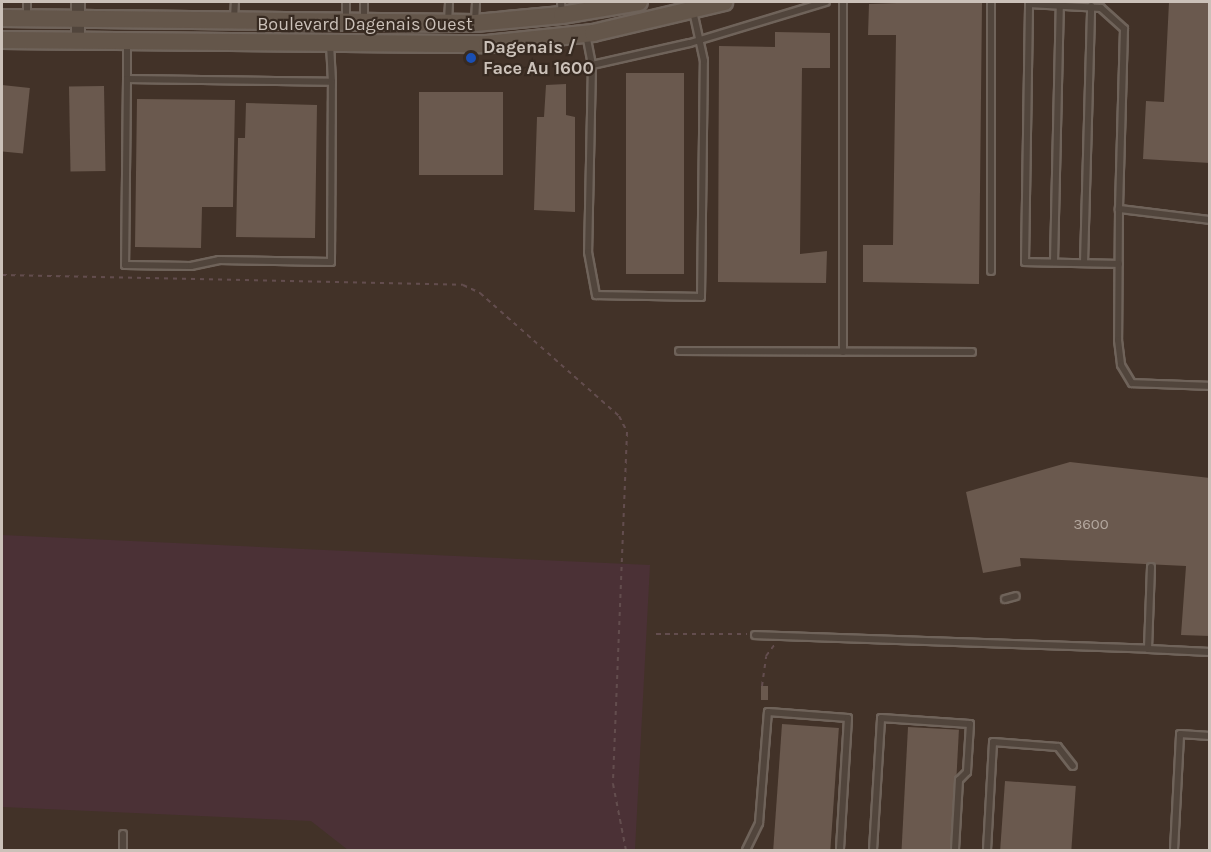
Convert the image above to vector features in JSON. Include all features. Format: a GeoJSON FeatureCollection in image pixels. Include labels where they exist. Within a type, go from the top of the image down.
{"type":"FeatureCollection","features":[{"type":"Feature","properties":{"kind":"main road","name":"Boulevard Dagenais Ouest"},"geometry":{"type":"LineString","coordinates":[[2,18],[27,10],[78,19],[448,23],[475,22],[570,8],[639,2]]}},
{"type":"Feature","properties":{"kind":"main road","name":"Boulevard Dagenais Ouest"},"geometry":{"type":"LineString","coordinates":[[2,40],[487,44],[586,34],[724,2]]}},
{"type":"Feature","properties":{"kind":"street"},"geometry":{"type":"LineString","coordinates":[[78,2],[78,41]]}},
{"type":"Feature","properties":{"kind":"lane"},"geometry":{"type":"LineString","coordinates":[[234,21],[236,2]]}},
{"type":"Feature","properties":{"kind":"lane"},"geometry":{"type":"LineString","coordinates":[[346,2],[346,22]]}},
{"type":"Feature","properties":{"kind":"lane"},"geometry":{"type":"LineString","coordinates":[[364,2],[364,22]]}},
{"type":"Feature","properties":{"kind":"lane"},"geometry":{"type":"LineString","coordinates":[[448,2],[448,23]]}},
{"type":"Feature","properties":{"kind":"lane"},"geometry":{"type":"LineString","coordinates":[[475,22],[476,2]]}},
{"type":"Feature","properties":{"kind":"lane"},"geometry":{"type":"LineString","coordinates":[[592,65],[701,39],[826,2]]}},
{"type":"Feature","properties":{"kind":"lane"},"geometry":{"type":"LineString","coordinates":[[843,2],[843,352]]}},
{"type":"Feature","properties":{"kind":"lane"},"geometry":{"type":"LineString","coordinates":[[991,2],[991,271]]}},
{"type":"Feature","properties":{"kind":"lane"},"geometry":{"type":"LineString","coordinates":[[1119,264],[1025,262],[1029,4],[1091,6],[1113,14],[1126,39],[1119,209],[1119,264],[1118,351],[1126,378],[1140,385],[1209,386]]}},
{"type":"Feature","properties":{"kind":"lane"},"geometry":{"type":"LineString","coordinates":[[1054,262],[1060,5]]}},
{"type":"Feature","properties":{"kind":"lane"},"geometry":{"type":"LineString","coordinates":[[1084,263],[1091,6]]}},
{"type":"Feature","properties":{"kind":"lane"},"geometry":{"type":"LineString","coordinates":[[586,34],[592,65],[588,252],[596,295],[700,297],[701,39],[693,11]]}},
{"type":"Feature","properties":{"kind":"lane"},"geometry":{"type":"LineString","coordinates":[[127,42],[125,265],[191,266],[219,260],[331,262],[332,82],[330,44]]}},
{"type":"Feature","properties":{"kind":"lane"},"geometry":{"type":"LineString","coordinates":[[127,79],[332,82]]}},
{"type":"Feature","properties":{"kind":"lane"},"geometry":{"type":"LineString","coordinates":[[1119,209],[1209,220]]}},
{"type":"Feature","properties":{"kind":"lane"},"geometry":{"type":"LineString","coordinates":[[679,351],[972,352]]}},
{"type":"Feature","properties":{"kind":"lane"},"geometry":{"type":"LineString","coordinates":[[1148,649],[1151,567]]}},
{"type":"Feature","properties":{"kind":"lane"},"geometry":{"type":"LineString","coordinates":[[1005,599],[1016,596]]}},
{"type":"Feature","properties":{"kind":"lane"},"geometry":{"type":"LineString","coordinates":[[755,635],[1209,652]]}},
{"type":"Feature","properties":{"kind":"lane"},"geometry":{"type":"LineString","coordinates":[[746,850],[759,823],[768,712],[848,718],[840,850]]}},
{"type":"Feature","properties":{"kind":"lane"},"geometry":{"type":"LineString","coordinates":[[873,850],[881,718],[970,724],[967,772],[959,780],[955,850]]}},
{"type":"Feature","properties":{"kind":"lane"},"geometry":{"type":"LineString","coordinates":[[1174,850],[1180,734],[1209,736]]}},
{"type":"Feature","properties":{"kind":"lane"},"geometry":{"type":"LineString","coordinates":[[987,850],[993,742],[1058,747],[1073,766]]}},
{"type":"Feature","properties":{"kind":"lane"},"geometry":{"type":"LineString","coordinates":[[123,834],[123,850]]}},
{"type":"Feature","properties":{"kind":"path"},"geometry":{"type":"LineString","coordinates":[[2,275],[463,285],[480,294],[619,416],[627,432],[613,784],[626,850]]}},
{"type":"Feature","properties":{"kind":"path"},"geometry":{"type":"LineString","coordinates":[[656,634],[755,635]]}},
{"type":"Feature","properties":{"kind":"path"},"geometry":{"type":"LineString","coordinates":[[762,686],[766,656],[781,636]]}},
{"type":"Feature","properties":{"kind":"shaded area"},"geometry":{"type":"Polygon","coordinates":[[[2,535],[650,565],[635,850],[348,850],[311,821],[2,807],[2,535]]]}},
{"type":"Feature","properties":{"kind":"building"},"geometry":{"type":"Polygon","coordinates":[[[982,2],[979,284],[863,282],[863,245],[893,245],[896,35],[868,35],[869,4],[982,2]]]}},
{"type":"Feature","properties":{"kind":"building"},"geometry":{"type":"Polygon","coordinates":[[[1169,2],[1210,2],[1210,163],[1143,159],[1146,101],[1164,102],[1169,2]]]}},
{"type":"Feature","properties":{"kind":"building"},"geometry":{"type":"Polygon","coordinates":[[[775,32],[830,33],[830,68],[802,68],[800,254],[827,251],[826,283],[718,282],[719,46],[775,47],[775,32]]]}},
{"type":"Feature","properties":{"kind":"building"},"geometry":{"type":"Polygon","coordinates":[[[626,73],[684,73],[684,274],[626,274],[626,73]]]}},
{"type":"Feature","properties":{"kind":"building"},"geometry":{"type":"Polygon","coordinates":[[[566,84],[566,115],[575,117],[575,212],[534,210],[537,117],[544,117],[546,85],[566,84]]]}},
{"type":"Feature","properties":{"kind":"building"},"geometry":{"type":"Polygon","coordinates":[[[2,85],[30,88],[23,154],[2,151],[2,85]]]}},
{"type":"Feature","properties":{"kind":"building"},"geometry":{"type":"Polygon","coordinates":[[[104,86],[105,171],[70,172],[69,87],[104,86]]]}},
{"type":"Feature","properties":{"kind":"building"},"geometry":{"type":"Polygon","coordinates":[[[419,92],[503,92],[503,175],[419,175],[419,92]]]}},
{"type":"Feature","properties":{"kind":"building"},"geometry":{"type":"Polygon","coordinates":[[[137,99],[235,100],[233,207],[202,207],[201,248],[135,247],[137,99]]]}},
{"type":"Feature","properties":{"kind":"building"},"geometry":{"type":"Polygon","coordinates":[[[246,103],[317,105],[315,238],[236,237],[238,138],[245,138],[246,103]]]}},
{"type":"Feature","properties":{"kind":"building"},"geometry":{"type":"Polygon","coordinates":[[[1070,462],[1210,478],[1210,636],[1181,635],[1186,566],[1020,558],[1021,566],[983,573],[966,492],[1070,462]]]}},
{"type":"Feature","properties":{"kind":"building"},"geometry":{"type":"Polygon","coordinates":[[[761,686],[768,686],[768,700],[761,700],[761,686]]]}},
{"type":"Feature","properties":{"kind":"building"},"geometry":{"type":"Polygon","coordinates":[[[782,724],[839,728],[830,850],[773,850],[782,724]]]}},
{"type":"Feature","properties":{"kind":"building"},"geometry":{"type":"Polygon","coordinates":[[[908,727],[959,730],[953,850],[902,850],[908,727]]]}},
{"type":"Feature","properties":{"kind":"building"},"geometry":{"type":"Polygon","coordinates":[[[1005,781],[1076,786],[1071,850],[1000,850],[1005,781]]]}},
{"type":"Feature","properties":{"kind":"place","name":"Dagenais / Face Au 1600"},"geometry":{"type":"Point","coordinates":[471,58]}}]}
